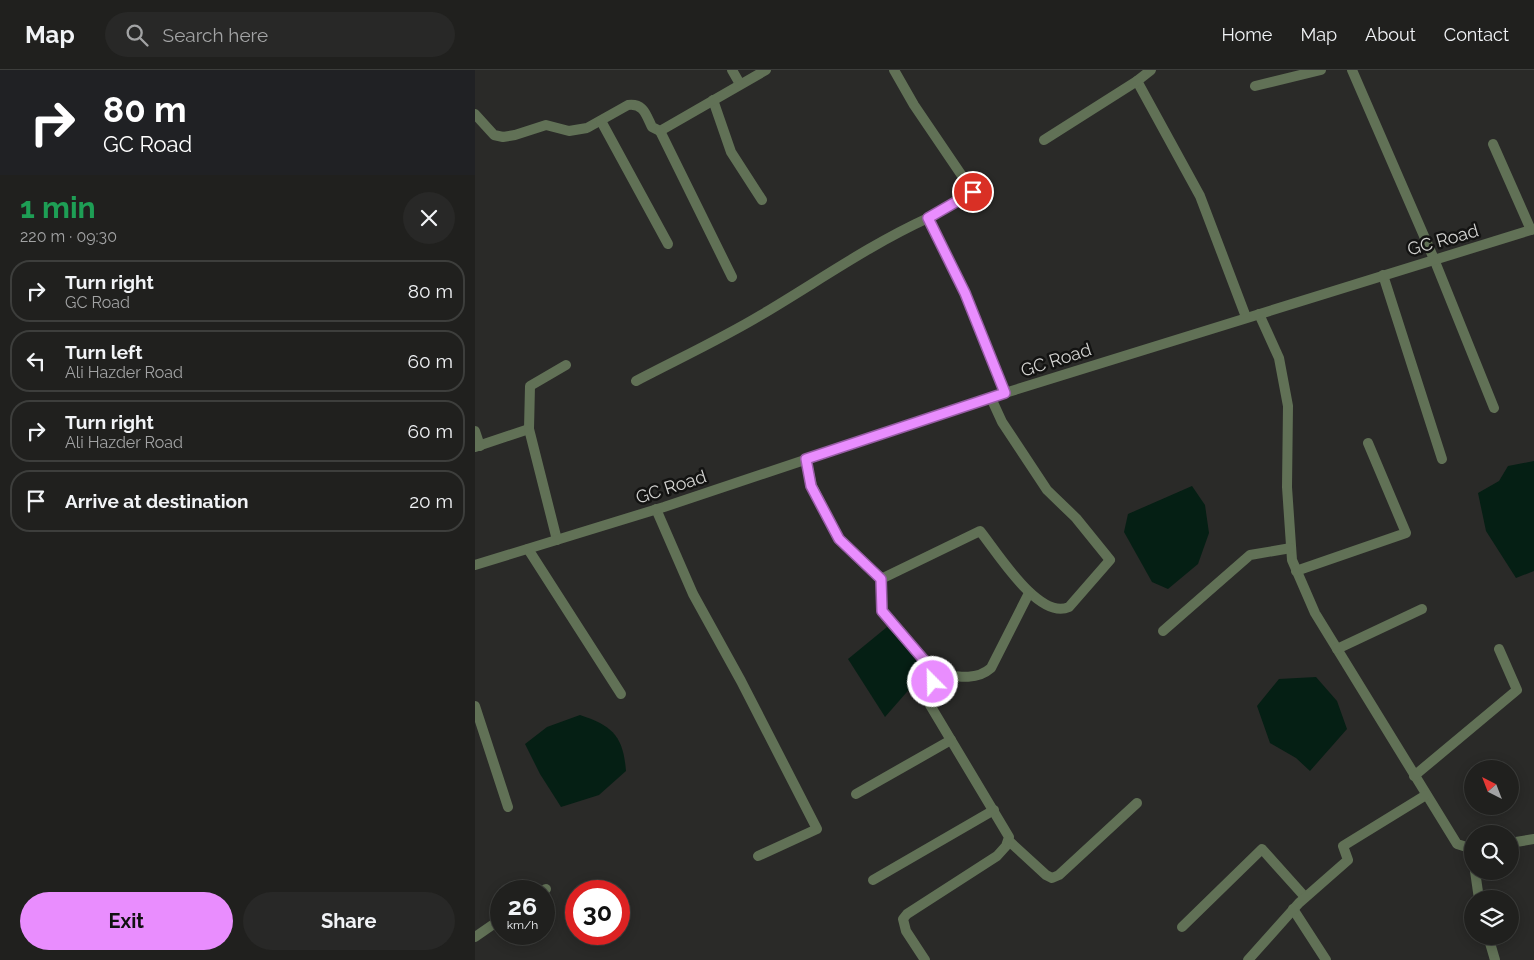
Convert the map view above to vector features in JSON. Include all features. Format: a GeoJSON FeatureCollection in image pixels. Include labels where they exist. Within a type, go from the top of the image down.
{"type":"FeatureCollection","features":[{"type":"Feature","properties":{"kind":"street"},"geometry":{"type":"LineString","coordinates":[[732,70],[740,84]]}},
{"type":"Feature","properties":{"kind":"street"},"geometry":{"type":"LineString","coordinates":[[660,131],[765,70]]}},
{"type":"Feature","properties":{"kind":"street"},"geometry":{"type":"LineString","coordinates":[[636,381],[760,316],[852,258],[973,192],[914,105],[894,70]]}},
{"type":"Feature","properties":{"kind":"street"},"geometry":{"type":"LineString","coordinates":[[1044,140],[1137,82],[1151,70]]}},
{"type":"Feature","properties":{"kind":"street"},"geometry":{"type":"LineString","coordinates":[[1255,86],[1321,70]]}},
{"type":"Feature","properties":{"kind":"street"},"geometry":{"type":"LineString","coordinates":[[1352,70],[1435,259],[1493,408]]}},
{"type":"Feature","properties":{"kind":"street"},"geometry":{"type":"LineString","coordinates":[[1137,82],[1200,196],[1246,317]]}},
{"type":"Feature","properties":{"kind":"street"},"geometry":{"type":"LineString","coordinates":[[713,100],[731,152],[762,200]]}},
{"type":"Feature","properties":{"kind":"street"},"geometry":{"type":"LineString","coordinates":[[475,114],[494,135],[503,136],[515,135],[546,125],[569,131],[587,128],[628,105],[636,104],[643,107],[652,127],[660,131],[732,277]]}},
{"type":"Feature","properties":{"kind":"street"},"geometry":{"type":"LineString","coordinates":[[601,121],[668,244]]}},
{"type":"Feature","properties":{"kind":"street"},"geometry":{"type":"LineString","coordinates":[[1493,144],[1532,229]]}},
{"type":"Feature","properties":{"kind":"street"},"geometry":{"type":"LineString","coordinates":[[928,218],[965,293],[1005,393]]}},
{"type":"Feature","properties":{"kind":"street","name":"GC Road"},"geometry":{"type":"LineString","coordinates":[[475,565],[656,509],[1005,393],[1532,229]]}},
{"type":"Feature","properties":{"kind":"street"},"geometry":{"type":"LineString","coordinates":[[1383,275],[1442,459]]}},
{"type":"Feature","properties":{"kind":"street"},"geometry":{"type":"LineString","coordinates":[[1259,314],[1279,358],[1288,406],[1287,487],[1292,560],[1296,571],[1315,613],[1414,776],[1457,844],[1464,847]]}},
{"type":"Feature","properties":{"kind":"street"},"geometry":{"type":"LineString","coordinates":[[557,540],[529,429],[530,386],[566,365]]}},
{"type":"Feature","properties":{"kind":"street"},"geometry":{"type":"LineString","coordinates":[[881,579],[980,531],[1029,593],[1050,608],[1061,611],[1069,607],[1110,560],[1076,518],[1047,490],[1002,422],[991,398]]}},
{"type":"Feature","properties":{"kind":"street"},"geometry":{"type":"LineString","coordinates":[[475,431],[477,447],[529,429]]}},
{"type":"Feature","properties":{"kind":"street"},"geometry":{"type":"LineString","coordinates":[[1296,571],[1406,533],[1368,444]]}},
{"type":"Feature","properties":{"kind":"street"},"geometry":{"type":"LineString","coordinates":[[806,459],[811,486],[839,539],[881,579],[882,611],[935,673],[970,677],[982,675],[991,668],[1029,593]]}},
{"type":"Feature","properties":{"kind":"street"},"geometry":{"type":"LineString","coordinates":[[656,509],[693,594],[741,681],[817,829],[758,856]]}},
{"type":"Feature","properties":{"kind":"street"},"geometry":{"type":"LineString","coordinates":[[1163,631],[1250,555],[1291,548]]}},
{"type":"Feature","properties":{"kind":"street"},"geometry":{"type":"LineString","coordinates":[[528,549],[621,694]]}},
{"type":"Feature","properties":{"kind":"street"},"geometry":{"type":"LineString","coordinates":[[1337,649],[1422,609]]}},
{"type":"Feature","properties":{"kind":"street"},"geometry":{"type":"LineString","coordinates":[[1414,776],[1517,690],[1499,649]]}},
{"type":"Feature","properties":{"kind":"street"},"geometry":{"type":"LineString","coordinates":[[935,673],[928,692],[930,705],[995,810],[1009,837],[1009,842],[1046,875],[1052,878],[1059,875],[1137,803]]}},
{"type":"Feature","properties":{"kind":"street"},"geometry":{"type":"LineString","coordinates":[[475,706],[509,807]]}},
{"type":"Feature","properties":{"kind":"street"},"geometry":{"type":"LineString","coordinates":[[856,794],[951,740]]}},
{"type":"Feature","properties":{"kind":"street"},"geometry":{"type":"LineString","coordinates":[[1248,960],[1305,897],[1348,860],[1343,846],[1426,794]]}},
{"type":"Feature","properties":{"kind":"street"},"geometry":{"type":"LineString","coordinates":[[873,880],[995,810]]}},
{"type":"Feature","properties":{"kind":"street"},"geometry":{"type":"LineString","coordinates":[[1519,842],[1534,839]]}},
{"type":"Feature","properties":{"kind":"street"},"geometry":{"type":"LineString","coordinates":[[925,960],[906,931],[903,919],[907,914],[997,856],[1009,842]]}},
{"type":"Feature","properties":{"kind":"street"},"geometry":{"type":"LineString","coordinates":[[1182,927],[1263,849],[1305,897]]}},
{"type":"Feature","properties":{"kind":"street"},"geometry":{"type":"LineString","coordinates":[[1293,909],[1326,960]]}},
{"type":"Feature","properties":{"kind":"street"},"geometry":{"type":"LineString","coordinates":[[475,938],[490,927]]}},
{"type":"Feature","properties":{"kind":"street"},"geometry":{"type":"LineString","coordinates":[[1491,945],[1495,960]]}},
{"type":"Feature","properties":{"kind":"shaded area"},"geometry":{"type":"Polygon","coordinates":[[[1534,461],[1534,571],[1516,578],[1486,531],[1478,493],[1499,481],[1508,466],[1534,461]]]}},
{"type":"Feature","properties":{"kind":"shaded area"},"geometry":{"type":"Polygon","coordinates":[[[1192,486],[1205,505],[1209,533],[1198,564],[1168,589],[1152,582],[1124,532],[1128,514],[1192,486]]]}},
{"type":"Feature","properties":{"kind":"shaded area"},"geometry":{"type":"Polygon","coordinates":[[[887,627],[927,669],[885,717],[848,659],[887,627]]]}},
{"type":"Feature","properties":{"kind":"shaded area"},"geometry":{"type":"Polygon","coordinates":[[[1316,677],[1337,701],[1347,729],[1310,771],[1296,758],[1270,743],[1257,706],[1279,679],[1316,677]]]}},
{"type":"Feature","properties":{"kind":"shaded area"},"geometry":{"type":"Polygon","coordinates":[[[580,715],[601,723],[614,734],[622,749],[626,771],[599,795],[561,807],[540,774],[525,744],[547,727],[580,715]]]}},
{"type":"Feature","properties":{"kind":"route"},"geometry":{"type":"LineString","coordinates":[[933,682],[935,673],[882,611],[881,579],[839,539],[811,486],[806,459],[1005,393],[965,293],[928,218],[973,192]]}}]}
